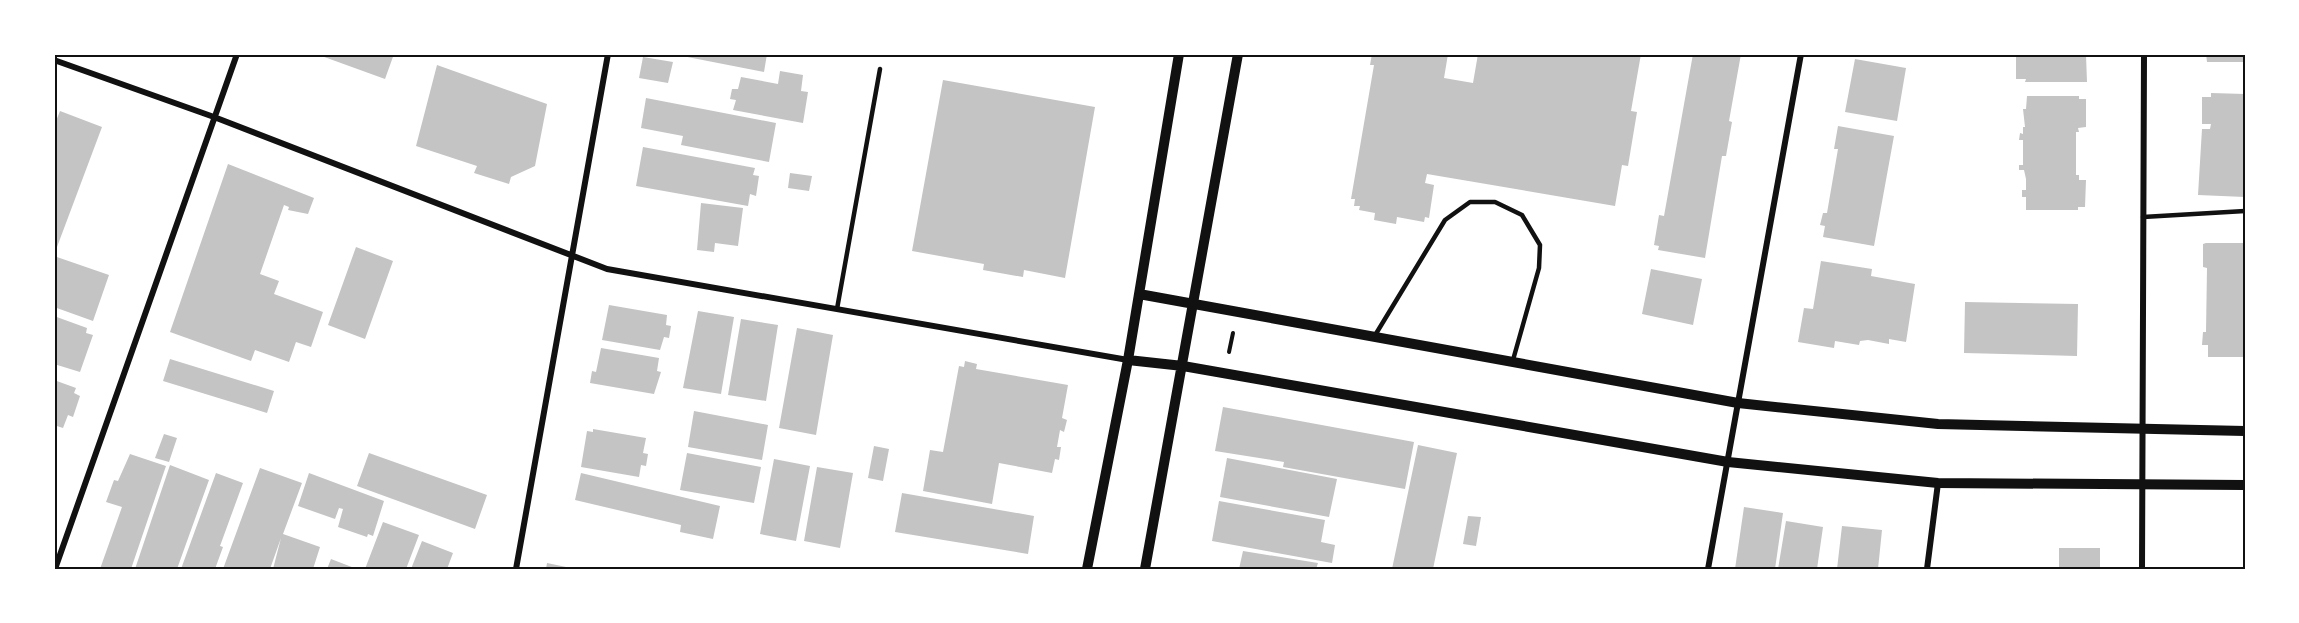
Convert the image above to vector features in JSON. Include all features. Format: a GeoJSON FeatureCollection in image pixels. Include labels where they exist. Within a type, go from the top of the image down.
{"type":"FeatureCollection","features":[{"type":"Feature","properties":{"kind":"street"},"geometry":{"type":"LineString","coordinates":[[55,569],[237,54]]}},
{"type":"Feature","properties":{"kind":"street"},"geometry":{"type":"LineString","coordinates":[[516,569],[608,54]]}},
{"type":"Feature","properties":{"kind":"street"},"geometry":{"type":"LineString","coordinates":[[1088,569],[1128,360],[1179,54]]}},
{"type":"Feature","properties":{"kind":"street"},"geometry":{"type":"LineString","coordinates":[[1146,569],[1238,54]]}},
{"type":"Feature","properties":{"kind":"street"},"geometry":{"type":"LineString","coordinates":[[1708,569],[1801,54]]}},
{"type":"Feature","properties":{"kind":"street"},"geometry":{"type":"LineString","coordinates":[[2142,569],[2144,54]]}},
{"type":"Feature","properties":{"kind":"street"},"geometry":{"type":"LineString","coordinates":[[54,60],[214,117],[607,269],[1128,360],[1183,366],[1728,462],[1938,483],[2245,485]]}},
{"type":"Feature","properties":{"kind":"street"},"geometry":{"type":"LineString","coordinates":[[1139,294],[1738,403],[1938,424],[2245,431]]}},
{"type":"Feature","properties":{"kind":"street"},"geometry":{"type":"LineString","coordinates":[[1927,569],[1938,483]]}},
{"type":"Feature","properties":{"kind":"lane"},"geometry":{"type":"LineString","coordinates":[[837,309],[880,69]]}},
{"type":"Feature","properties":{"kind":"lane"},"geometry":{"type":"LineString","coordinates":[[1374,337],[1445,220],[1470,202],[1495,202],[1522,215],[1540,245],[1539,268],[1512,363]]}},
{"type":"Feature","properties":{"kind":"lane"},"geometry":{"type":"LineString","coordinates":[[2143,217],[2245,211]]}},
{"type":"Feature","properties":{"kind":"path"},"geometry":{"type":"LineString","coordinates":[[1229,352],[1234,328]]}},
{"type":"Feature","properties":{"kind":"building"},"geometry":{"type":"Polygon","coordinates":[[[316,54],[394,54],[385,79],[316,54]]]}},
{"type":"Feature","properties":{"kind":"building"},"geometry":{"type":"Polygon","coordinates":[[[672,54],[767,54],[764,72],[672,54]]]}},
{"type":"Feature","properties":{"kind":"building"},"geometry":{"type":"Polygon","coordinates":[[[1372,54],[1448,54],[1444,78],[1473,83],[1478,54],[1641,54],[1631,111],[1637,112],[1628,166],[1622,165],[1615,206],[1427,174],[1425,183],[1434,185],[1429,218],[1425,217],[1424,222],[1397,217],[1396,224],[1374,220],[1375,213],[1359,210],[1360,206],[1354,206],[1355,199],[1351,199],[1374,65],[1370,65],[1372,54]]]}},
{"type":"Feature","properties":{"kind":"building"},"geometry":{"type":"Polygon","coordinates":[[[1693,54],[1741,54],[1729,121],[1732,122],[1726,156],[1722,156],[1705,258],[1658,250],[1659,246],[1654,245],[1659,215],[1664,216],[1693,54]]]}},
{"type":"Feature","properties":{"kind":"building"},"geometry":{"type":"Polygon","coordinates":[[[2016,54],[2086,55],[2087,82],[2025,82],[2026,79],[2016,79],[2016,54]]]}},
{"type":"Feature","properties":{"kind":"building"},"geometry":{"type":"Polygon","coordinates":[[[2206,54],[2245,54],[2245,62],[2207,62],[2206,54]]]}},
{"type":"Feature","properties":{"kind":"building"},"geometry":{"type":"Polygon","coordinates":[[[643,57],[673,62],[668,83],[639,78],[643,57]]]}},
{"type":"Feature","properties":{"kind":"building"},"geometry":{"type":"Polygon","coordinates":[[[1855,59],[1906,68],[1897,121],[1845,112],[1855,59]]]}},
{"type":"Feature","properties":{"kind":"building"},"geometry":{"type":"Polygon","coordinates":[[[437,65],[547,104],[535,166],[511,177],[509,184],[474,173],[477,166],[416,146],[437,65]]]}},
{"type":"Feature","properties":{"kind":"building"},"geometry":{"type":"Polygon","coordinates":[[[780,71],[803,75],[801,91],[808,92],[803,123],[733,110],[736,100],[730,99],[732,89],[738,89],[741,77],[778,84],[780,71]]]}},
{"type":"Feature","properties":{"kind":"building"},"geometry":{"type":"Polygon","coordinates":[[[943,80],[1095,107],[1065,278],[1024,270],[1023,277],[983,270],[984,264],[912,251],[943,80]]]}},
{"type":"Feature","properties":{"kind":"building"},"geometry":{"type":"Polygon","coordinates":[[[2211,93],[2245,94],[2245,197],[2198,195],[2202,129],[2210,129],[2211,124],[2202,124],[2202,97],[2211,97],[2211,93]]]}},
{"type":"Feature","properties":{"kind":"building"},"geometry":{"type":"Polygon","coordinates":[[[2027,96],[2079,96],[2079,99],[2086,99],[2086,127],[2078,128],[2079,132],[2076,132],[2076,175],[2079,175],[2079,180],[2086,180],[2085,207],[2078,207],[2078,210],[2026,210],[2026,197],[2022,197],[2022,190],[2026,190],[2026,179],[2024,170],[2019,170],[2019,165],[2023,165],[2023,140],[2019,140],[2020,133],[2023,134],[2023,127],[2025,127],[2023,109],[2026,109],[2027,96]]]}},
{"type":"Feature","properties":{"kind":"building"},"geometry":{"type":"Polygon","coordinates":[[[646,98],[776,123],[769,162],[681,145],[683,136],[641,128],[646,98]]]}},
{"type":"Feature","properties":{"kind":"building"},"geometry":{"type":"Polygon","coordinates":[[[60,111],[102,127],[57,247],[54,246],[54,126],[60,111]]]}},
{"type":"Feature","properties":{"kind":"building"},"geometry":{"type":"Polygon","coordinates":[[[1838,126],[1894,136],[1874,246],[1823,237],[1825,226],[1820,225],[1823,213],[1827,213],[1838,149],[1834,149],[1838,126]]]}},
{"type":"Feature","properties":{"kind":"building"},"geometry":{"type":"Polygon","coordinates":[[[643,147],[755,168],[753,175],[759,176],[756,196],[750,194],[748,206],[636,186],[643,147]]]}},
{"type":"Feature","properties":{"kind":"building"},"geometry":{"type":"Polygon","coordinates":[[[228,164],[314,198],[308,214],[288,210],[289,207],[284,205],[260,274],[279,281],[274,294],[323,312],[311,347],[296,342],[289,362],[255,350],[251,361],[170,332],[228,164]]]}},
{"type":"Feature","properties":{"kind":"building"},"geometry":{"type":"Polygon","coordinates":[[[790,173],[812,176],[809,191],[788,188],[790,173]]]}},
{"type":"Feature","properties":{"kind":"building"},"geometry":{"type":"Polygon","coordinates":[[[701,203],[743,208],[738,246],[715,243],[714,252],[697,250],[701,203]]]}},
{"type":"Feature","properties":{"kind":"building"},"geometry":{"type":"Polygon","coordinates":[[[2245,243],[2245,357],[2208,357],[2208,345],[2202,345],[2203,332],[2206,332],[2207,268],[2203,267],[2203,244],[2245,243]]]}},
{"type":"Feature","properties":{"kind":"building"},"geometry":{"type":"Polygon","coordinates":[[[356,247],[393,261],[365,339],[328,325],[356,247]]]}},
{"type":"Feature","properties":{"kind":"building"},"geometry":{"type":"Polygon","coordinates":[[[54,256],[109,275],[93,321],[54,307],[54,256]]]}},
{"type":"Feature","properties":{"kind":"building"},"geometry":{"type":"Polygon","coordinates":[[[1821,261],[1872,269],[1871,276],[1915,284],[1906,342],[1889,339],[1889,344],[1868,340],[1860,341],[1859,345],[1835,341],[1834,348],[1798,342],[1804,308],[1813,309],[1821,261]]]}},
{"type":"Feature","properties":{"kind":"building"},"geometry":{"type":"Polygon","coordinates":[[[1651,269],[1702,279],[1693,325],[1642,314],[1651,269]]]}},
{"type":"Feature","properties":{"kind":"building"},"geometry":{"type":"Polygon","coordinates":[[[1965,302],[2078,304],[2077,356],[1964,353],[1965,302]]]}},
{"type":"Feature","properties":{"kind":"building"},"geometry":{"type":"Polygon","coordinates":[[[609,305],[667,315],[666,325],[671,326],[669,338],[664,337],[660,350],[602,340],[609,305]]]}},
{"type":"Feature","properties":{"kind":"building"},"geometry":{"type":"Polygon","coordinates":[[[698,311],[734,317],[721,394],[683,388],[698,311]]]}},
{"type":"Feature","properties":{"kind":"building"},"geometry":{"type":"Polygon","coordinates":[[[54,316],[87,328],[86,333],[93,335],[80,372],[54,364],[54,316]]]}},
{"type":"Feature","properties":{"kind":"building"},"geometry":{"type":"Polygon","coordinates":[[[741,319],[778,325],[766,401],[728,395],[741,319]]]}},
{"type":"Feature","properties":{"kind":"building"},"geometry":{"type":"Polygon","coordinates":[[[797,328],[833,335],[816,435],[779,428],[797,328]]]}},
{"type":"Feature","properties":{"kind":"building"},"geometry":{"type":"Polygon","coordinates":[[[601,348],[659,358],[657,371],[661,372],[654,394],[590,383],[592,371],[596,372],[601,348]]]}},
{"type":"Feature","properties":{"kind":"building"},"geometry":{"type":"Polygon","coordinates":[[[170,359],[274,391],[267,413],[163,381],[170,359]]]}},
{"type":"Feature","properties":{"kind":"building"},"geometry":{"type":"Polygon","coordinates":[[[965,361],[977,364],[976,369],[1068,385],[1062,418],[1067,420],[1064,432],[1060,430],[1057,447],[1061,447],[1059,460],[1055,459],[1052,473],[999,463],[992,504],[923,491],[930,450],[943,452],[959,366],[964,367],[965,361]]]}},
{"type":"Feature","properties":{"kind":"building"},"geometry":{"type":"Polygon","coordinates":[[[54,380],[76,388],[74,393],[80,396],[73,417],[68,415],[63,428],[54,425],[54,380]]]}},
{"type":"Feature","properties":{"kind":"building"},"geometry":{"type":"Polygon","coordinates":[[[1223,407],[1414,442],[1405,489],[1283,467],[1284,462],[1215,451],[1223,407]]]}},
{"type":"Feature","properties":{"kind":"building"},"geometry":{"type":"Polygon","coordinates":[[[694,411],[768,425],[762,460],[688,447],[694,411]]]}},
{"type":"Feature","properties":{"kind":"building"},"geometry":{"type":"Polygon","coordinates":[[[593,429],[646,438],[643,453],[648,454],[646,466],[641,465],[639,477],[581,467],[587,431],[593,432],[593,429]]]}},
{"type":"Feature","properties":{"kind":"building"},"geometry":{"type":"Polygon","coordinates":[[[164,434],[177,438],[169,462],[155,458],[164,434]]]}},
{"type":"Feature","properties":{"kind":"building"},"geometry":{"type":"Polygon","coordinates":[[[1418,445],[1457,453],[1433,569],[1392,569],[1418,445]]]}},
{"type":"Feature","properties":{"kind":"building"},"geometry":{"type":"Polygon","coordinates":[[[874,446],[889,449],[883,481],[868,478],[874,446]]]}},
{"type":"Feature","properties":{"kind":"building"},"geometry":{"type":"Polygon","coordinates":[[[369,453],[487,495],[475,529],[357,486],[369,453]]]}},
{"type":"Feature","properties":{"kind":"building"},"geometry":{"type":"Polygon","coordinates":[[[687,453],[761,467],[754,503],[680,490],[687,453]]]}},
{"type":"Feature","properties":{"kind":"building"},"geometry":{"type":"Polygon","coordinates":[[[130,454],[166,466],[131,569],[100,569],[122,507],[106,502],[114,480],[118,481],[130,454]]]}},
{"type":"Feature","properties":{"kind":"building"},"geometry":{"type":"Polygon","coordinates":[[[1227,458],[1337,479],[1329,517],[1220,497],[1227,458]]]}},
{"type":"Feature","properties":{"kind":"building"},"geometry":{"type":"Polygon","coordinates":[[[774,459],[810,466],[796,541],[760,534],[774,459]]]}},
{"type":"Feature","properties":{"kind":"building"},"geometry":{"type":"Polygon","coordinates":[[[170,465],[209,480],[177,569],[135,569],[170,465]]]}},
{"type":"Feature","properties":{"kind":"building"},"geometry":{"type":"Polygon","coordinates":[[[817,467],[853,473],[840,548],[804,541],[817,467]]]}},
{"type":"Feature","properties":{"kind":"building"},"geometry":{"type":"Polygon","coordinates":[[[260,468],[302,483],[283,534],[320,547],[313,569],[273,569],[281,538],[270,569],[223,569],[260,468]]]}},
{"type":"Feature","properties":{"kind":"building"},"geometry":{"type":"Polygon","coordinates":[[[216,473],[243,483],[220,546],[223,547],[215,569],[181,569],[216,473]]]}},
{"type":"Feature","properties":{"kind":"building"},"geometry":{"type":"Polygon","coordinates":[[[309,473],[384,501],[373,536],[368,534],[367,537],[338,527],[343,509],[339,508],[335,519],[298,506],[309,473]]]}},
{"type":"Feature","properties":{"kind":"building"},"geometry":{"type":"Polygon","coordinates":[[[581,473],[720,506],[713,539],[680,532],[681,525],[575,500],[581,473]]]}},
{"type":"Feature","properties":{"kind":"building"},"geometry":{"type":"Polygon","coordinates":[[[902,493],[1034,516],[1028,554],[895,532],[902,493]]]}},
{"type":"Feature","properties":{"kind":"building"},"geometry":{"type":"Polygon","coordinates":[[[1219,501],[1325,520],[1321,542],[1335,545],[1332,563],[1212,541],[1219,501]]]}},
{"type":"Feature","properties":{"kind":"building"},"geometry":{"type":"Polygon","coordinates":[[[1744,507],[1783,513],[1775,569],[1735,569],[1744,507]]]}},
{"type":"Feature","properties":{"kind":"building"},"geometry":{"type":"Polygon","coordinates":[[[1468,516],[1481,517],[1476,546],[1463,544],[1468,516]]]}},
{"type":"Feature","properties":{"kind":"building"},"geometry":{"type":"Polygon","coordinates":[[[1786,521],[1823,527],[1817,569],[1778,569],[1786,521]]]}},
{"type":"Feature","properties":{"kind":"building"},"geometry":{"type":"Polygon","coordinates":[[[383,522],[419,535],[406,569],[365,569],[383,522]]]}},
{"type":"Feature","properties":{"kind":"building"},"geometry":{"type":"Polygon","coordinates":[[[1842,526],[1882,530],[1878,569],[1837,569],[1842,526]]]}},
{"type":"Feature","properties":{"kind":"building"},"geometry":{"type":"Polygon","coordinates":[[[422,541],[453,553],[447,569],[411,569],[422,541]]]}},
{"type":"Feature","properties":{"kind":"building"},"geometry":{"type":"Polygon","coordinates":[[[2059,548],[2100,548],[2100,569],[2059,569],[2059,548]]]}},
{"type":"Feature","properties":{"kind":"building"},"geometry":{"type":"Polygon","coordinates":[[[1243,551],[1318,563],[1316,569],[1239,569],[1243,551]]]}},
{"type":"Feature","properties":{"kind":"building"},"geometry":{"type":"Polygon","coordinates":[[[331,559],[357,569],[327,569],[331,559]]]}},
{"type":"Feature","properties":{"kind":"building"},"geometry":{"type":"Polygon","coordinates":[[[547,563],[571,568],[571,569],[546,569],[547,563]]]}}]}
